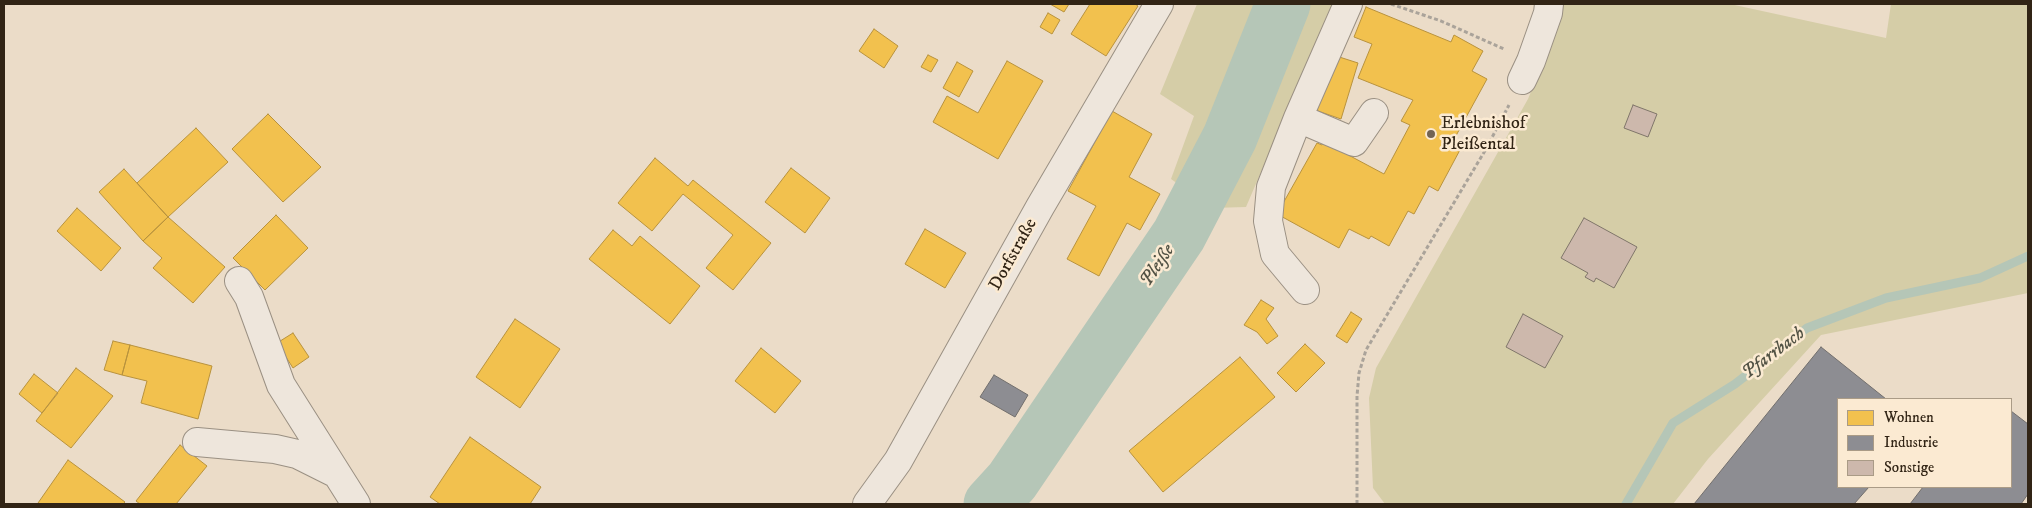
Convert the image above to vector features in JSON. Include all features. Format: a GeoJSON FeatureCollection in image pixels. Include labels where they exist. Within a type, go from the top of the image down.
{"type":"FeatureCollection","features":[{"type":"Feature","properties":{"kind":"street","name":"Dorfstraße"},"geometry":{"type":"LineString","coordinates":[[867,504],[898,461],[1040,207],[1159,4]]}},
{"type":"Feature","properties":{"kind":"street"},"geometry":{"type":"LineString","coordinates":[[1305,290],[1275,254],[1268,221],[1271,188],[1298,118],[1348,4]]}},
{"type":"Feature","properties":{"kind":"street"},"geometry":{"type":"LineString","coordinates":[[1527,71],[1548,13],[1549,4]]}},
{"type":"Feature","properties":{"kind":"street"},"geometry":{"type":"LineString","coordinates":[[1298,118],[1354,142],[1374,113]]}},
{"type":"Feature","properties":{"kind":"street"},"geometry":{"type":"LineString","coordinates":[[239,281],[249,297],[281,385],[356,504]]}},
{"type":"Feature","properties":{"kind":"street"},"geometry":{"type":"LineString","coordinates":[[198,442],[297,454],[335,473]]}},
{"type":"Feature","properties":{"kind":"path"},"geometry":{"type":"LineString","coordinates":[[1358,504],[1357,396],[1359,373],[1366,350],[1486,149],[1527,71],[1441,21],[1391,4]]}},
{"type":"Feature","properties":{"kind":"shaded area"},"geometry":{"type":"Polygon","coordinates":[[[1197,4],[1333,4],[1246,207],[1212,208],[1171,179],[1194,116],[1160,94],[1197,4]]]}},
{"type":"Feature","properties":{"kind":"shaded area"},"geometry":{"type":"Polygon","coordinates":[[[1561,4],[1730,4],[1886,38],[1891,4],[2028,4],[2028,293],[1821,335],[1708,459],[1673,504],[1385,504],[1373,488],[1369,398],[1376,368],[1528,99],[1557,29],[1561,4]]]}},
{"type":"Feature","properties":{"kind":"building: Wohnen"},"geometry":{"type":"Polygon","coordinates":[[[1050,4],[1069,4],[1064,12],[1050,4]]]}},
{"type":"Feature","properties":{"kind":"building: Wohnen"},"geometry":{"type":"Polygon","coordinates":[[[1090,4],[1135,4],[1138,6],[1106,56],[1071,34],[1090,4]]]}},
{"type":"Feature","properties":{"kind":"building: Wohnen","name":"Erlebnishof Pleißental"},"geometry":{"type":"Polygon","coordinates":[[[1366,7],[1451,42],[1454,35],[1483,51],[1472,71],[1487,79],[1452,143],[1461,148],[1438,191],[1429,186],[1414,214],[1408,211],[1389,246],[1371,236],[1369,239],[1349,229],[1339,248],[1277,214],[1317,143],[1322,145],[1324,142],[1384,174],[1410,125],[1401,121],[1413,100],[1358,78],[1372,44],[1354,37],[1366,7]]]}},
{"type":"Feature","properties":{"kind":"building: Wohnen"},"geometry":{"type":"Polygon","coordinates":[[[1048,13],[1060,20],[1052,34],[1040,27],[1048,13]]]}},
{"type":"Feature","properties":{"kind":"building: Wohnen"},"geometry":{"type":"Polygon","coordinates":[[[874,29],[898,46],[884,68],[859,51],[874,29]]]}},
{"type":"Feature","properties":{"kind":"building: Wohnen"},"geometry":{"type":"Polygon","coordinates":[[[1330,54],[1358,63],[1341,119],[1312,109],[1330,54]]]}},
{"type":"Feature","properties":{"kind":"building: Wohnen"},"geometry":{"type":"Polygon","coordinates":[[[928,55],[938,60],[931,72],[921,67],[928,55]]]}},
{"type":"Feature","properties":{"kind":"building: Wohnen"},"geometry":{"type":"Polygon","coordinates":[[[1007,61],[1043,81],[998,159],[933,122],[947,96],[978,113],[1007,61]]]}},
{"type":"Feature","properties":{"kind":"building: Wohnen"},"geometry":{"type":"Polygon","coordinates":[[[957,62],[973,71],[959,97],[943,88],[957,62]]]}},
{"type":"Feature","properties":{"kind":"building: Wohnen"},"geometry":{"type":"Polygon","coordinates":[[[1112,111],[1152,134],[1129,177],[1160,194],[1140,230],[1127,223],[1099,276],[1067,259],[1096,206],[1068,191],[1112,111]]]}},
{"type":"Feature","properties":{"kind":"building: Wohnen"},"geometry":{"type":"Polygon","coordinates":[[[268,114],[321,167],[283,202],[232,149],[268,114]]]}},
{"type":"Feature","properties":{"kind":"building: Wohnen"},"geometry":{"type":"Polygon","coordinates":[[[196,128],[228,162],[168,217],[137,183],[196,128]]]}},
{"type":"Feature","properties":{"kind":"building: Wohnen"},"geometry":{"type":"Polygon","coordinates":[[[655,158],[688,186],[693,180],[771,243],[733,290],[706,268],[733,235],[683,194],[652,231],[618,203],[655,158]]]}},
{"type":"Feature","properties":{"kind":"building: Wohnen"},"geometry":{"type":"Polygon","coordinates":[[[791,168],[830,198],[805,233],[765,202],[791,168]]]}},
{"type":"Feature","properties":{"kind":"building: Wohnen"},"geometry":{"type":"Polygon","coordinates":[[[124,169],[168,217],[143,241],[99,192],[124,169]]]}},
{"type":"Feature","properties":{"kind":"building: Wohnen"},"geometry":{"type":"Polygon","coordinates":[[[77,208],[121,248],[101,271],[57,231],[77,208]]]}},
{"type":"Feature","properties":{"kind":"building: Wohnen"},"geometry":{"type":"Polygon","coordinates":[[[276,215],[308,248],[265,290],[233,258],[276,215]]]}},
{"type":"Feature","properties":{"kind":"building: Wohnen"},"geometry":{"type":"Polygon","coordinates":[[[168,217],[225,267],[193,303],[153,268],[162,258],[143,241],[168,217]]]}},
{"type":"Feature","properties":{"kind":"building: Wohnen"},"geometry":{"type":"Polygon","coordinates":[[[925,229],[966,253],[945,288],[905,264],[925,229]]]}},
{"type":"Feature","properties":{"kind":"building: Wohnen"},"geometry":{"type":"Polygon","coordinates":[[[613,230],[632,246],[640,236],[700,286],[670,324],[589,259],[613,230]]]}},
{"type":"Feature","properties":{"kind":"building: Wohnen"},"geometry":{"type":"Polygon","coordinates":[[[1261,300],[1274,308],[1266,319],[1278,336],[1267,344],[1257,332],[1244,325],[1261,300]]]}},
{"type":"Feature","properties":{"kind":"building: Wohnen"},"geometry":{"type":"Polygon","coordinates":[[[1351,312],[1362,319],[1347,343],[1336,336],[1351,312]]]}},
{"type":"Feature","properties":{"kind":"building: Wohnen"},"geometry":{"type":"Polygon","coordinates":[[[515,319],[560,349],[520,408],[476,377],[515,319]]]}},
{"type":"Feature","properties":{"kind":"building: Wohnen"},"geometry":{"type":"Polygon","coordinates":[[[293,333],[309,357],[293,368],[277,343],[293,333]]]}},
{"type":"Feature","properties":{"kind":"building: Wohnen"},"geometry":{"type":"Polygon","coordinates":[[[113,341],[130,345],[122,375],[104,370],[113,341]]]}},
{"type":"Feature","properties":{"kind":"building: Wohnen"},"geometry":{"type":"Polygon","coordinates":[[[1305,344],[1325,363],[1296,392],[1277,373],[1305,344]]]}},
{"type":"Feature","properties":{"kind":"building: Wohnen"},"geometry":{"type":"Polygon","coordinates":[[[130,345],[212,366],[198,419],[141,403],[147,381],[122,375],[130,345]]]}},
{"type":"Feature","properties":{"kind":"building: Wohnen"},"geometry":{"type":"Polygon","coordinates":[[[761,348],[801,381],[775,413],[735,381],[761,348]]]}},
{"type":"Feature","properties":{"kind":"building: Wohnen"},"geometry":{"type":"Polygon","coordinates":[[[1240,357],[1275,397],[1163,492],[1129,451],[1240,357]]]}},
{"type":"Feature","properties":{"kind":"building: Wohnen"},"geometry":{"type":"Polygon","coordinates":[[[76,368],[113,396],[71,448],[36,421],[76,368]]]}},
{"type":"Feature","properties":{"kind":"building: Wohnen"},"geometry":{"type":"Polygon","coordinates":[[[34,374],[58,393],[42,413],[19,394],[34,374]]]}},
{"type":"Feature","properties":{"kind":"building: Wohnen"},"geometry":{"type":"Polygon","coordinates":[[[470,437],[541,487],[530,504],[440,504],[430,497],[470,437]]]}},
{"type":"Feature","properties":{"kind":"building: Wohnen"},"geometry":{"type":"Polygon","coordinates":[[[180,445],[207,466],[176,504],[140,504],[136,501],[180,445]]]}},
{"type":"Feature","properties":{"kind":"building: Wohnen"},"geometry":{"type":"Polygon","coordinates":[[[68,460],[125,502],[123,504],[38,503],[68,460]]]}},
{"type":"Feature","properties":{"kind":"building: Industrie"},"geometry":{"type":"Polygon","coordinates":[[[1821,347],[1885,398],[1837,398],[1837,488],[1868,488],[1854,504],[1694,504],[1821,347]]]}},
{"type":"Feature","properties":{"kind":"building: Industrie"},"geometry":{"type":"Polygon","coordinates":[[[994,375],[1028,395],[1015,417],[980,397],[994,375]]]}},
{"type":"Feature","properties":{"kind":"building: Industrie"},"geometry":{"type":"Polygon","coordinates":[[[2012,412],[2028,424],[2028,494],[2021,504],[1910,504],[1922,488],[2012,488],[2012,412]]]}},
{"type":"Feature","properties":{"kind":"building: Sonstige"},"geometry":{"type":"Polygon","coordinates":[[[1633,105],[1657,114],[1648,137],[1624,128],[1633,105]]]}},
{"type":"Feature","properties":{"kind":"building: Sonstige"},"geometry":{"type":"Polygon","coordinates":[[[1584,218],[1637,247],[1614,288],[1596,278],[1594,282],[1585,277],[1588,273],[1561,258],[1584,218]]]}},
{"type":"Feature","properties":{"kind":"building: Sonstige"},"geometry":{"type":"Polygon","coordinates":[[[1523,314],[1563,336],[1545,368],[1506,347],[1523,314]]]}},
{"type":"Feature","properties":{"kind":"waterway","name":"Pleiße"},"geometry":{"type":"LineString","coordinates":[[991,504],[1012,481],[1179,235],[1230,137],[1283,4]]}},
{"type":"Feature","properties":{"kind":"waterway","name":"Pfarrbach"},"geometry":{"type":"LineString","coordinates":[[1626,504],[1673,423],[1735,384],[1807,328],[1886,298],[1980,278],[2028,256]]}},
{"type":"Feature","properties":{"kind":"place","name":"Erlebnishof Pleißental"},"geometry":{"type":"Point","coordinates":[1431,134]}}]}
